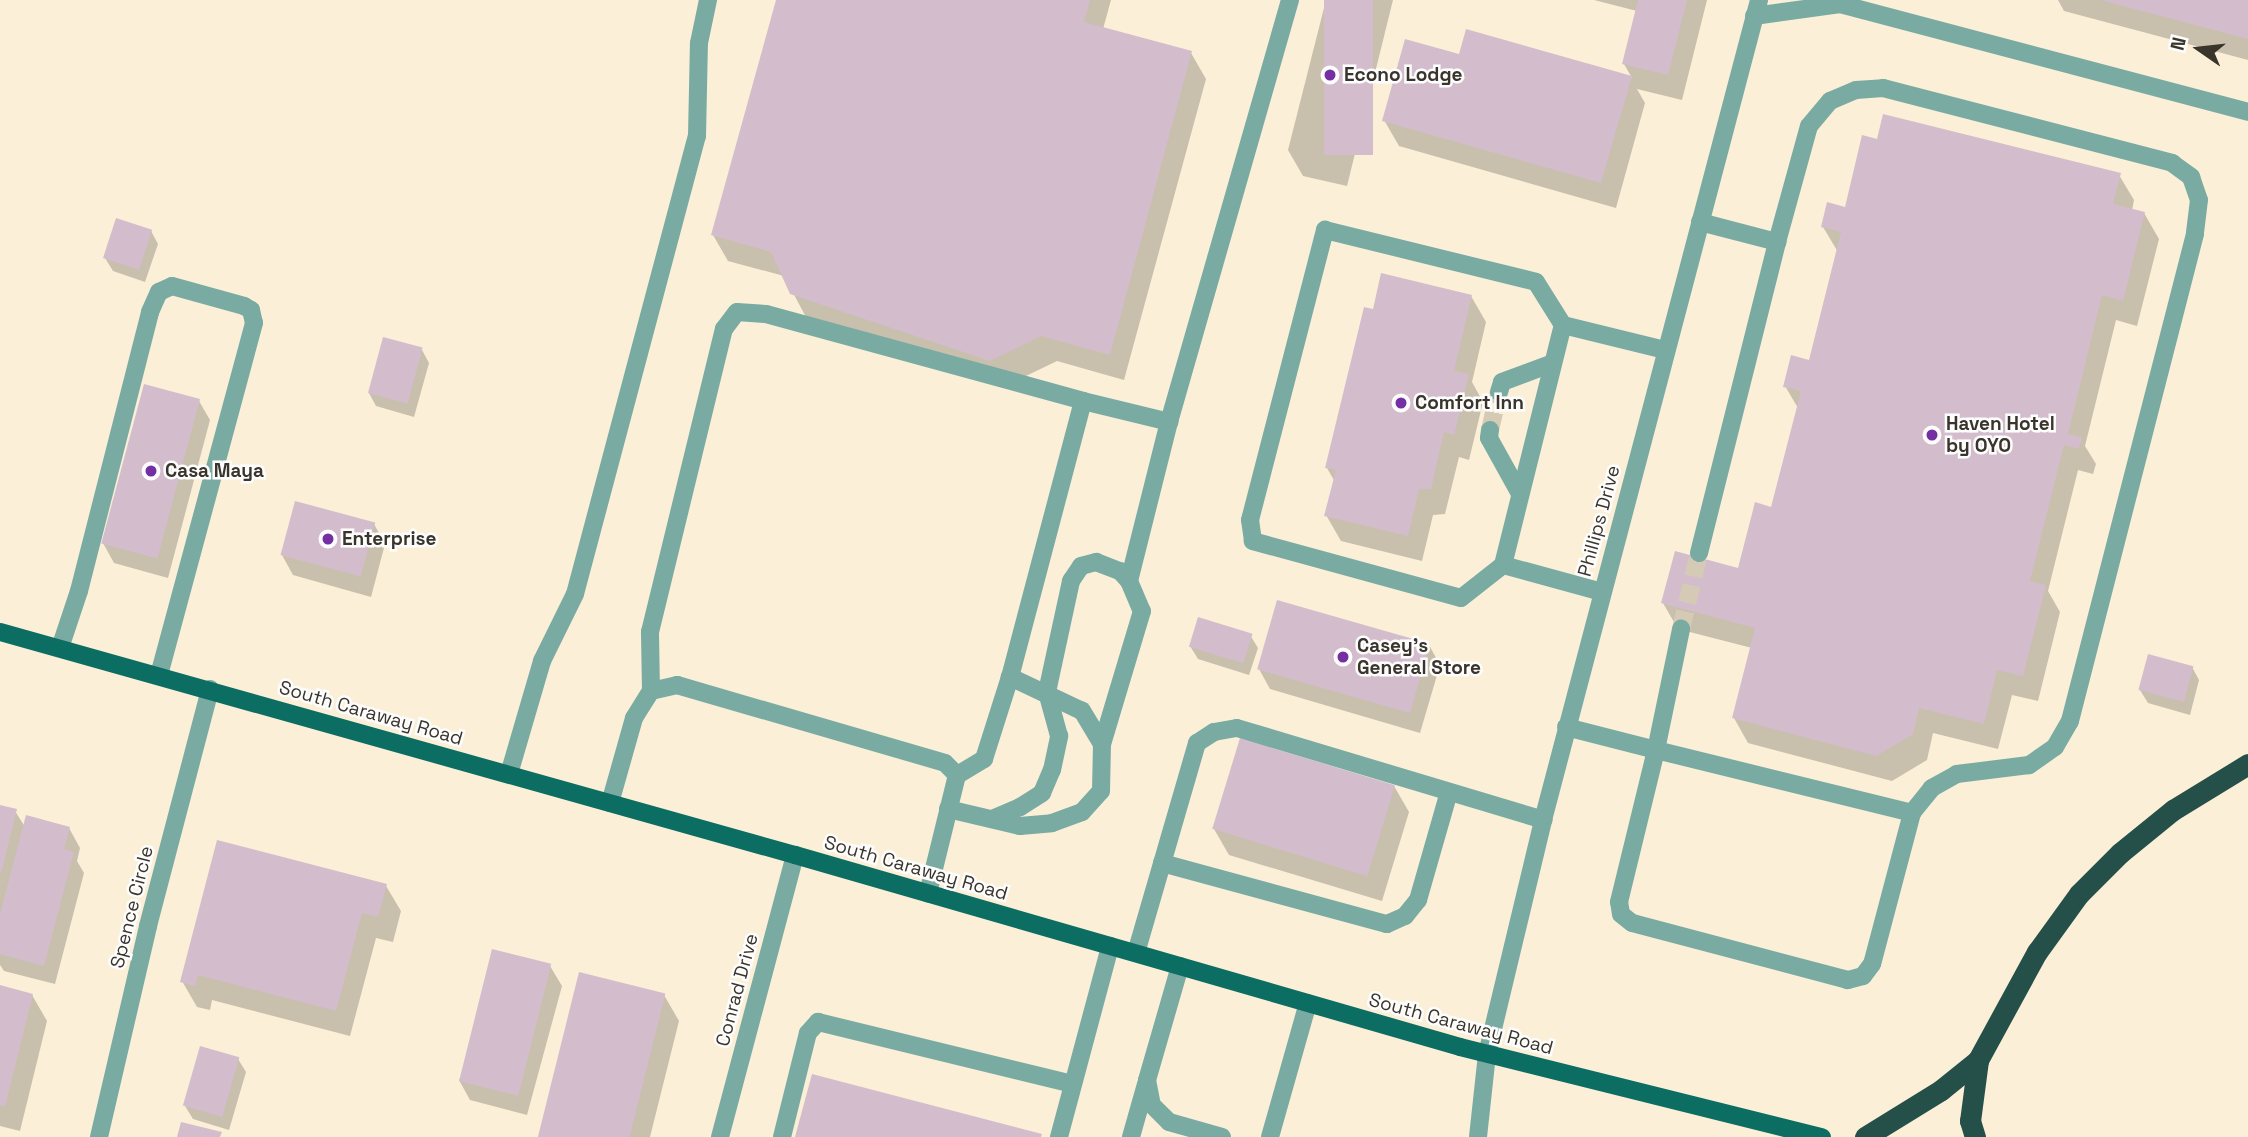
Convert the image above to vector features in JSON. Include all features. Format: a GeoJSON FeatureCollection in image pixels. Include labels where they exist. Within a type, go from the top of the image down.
{"type":"FeatureCollection","features":[{"type":"Feature","properties":{"kind":"highway"},"geometry":{"type":"LineString","coordinates":[[1975,1137],[1970,1121],[1978,1060],[2038,952],[2079,894],[2120,853],[2173,810],[2248,764]]}},
{"type":"Feature","properties":{"kind":"highway"},"geometry":{"type":"LineString","coordinates":[[1865,1137],[1941,1090],[1978,1060]]}},
{"type":"Feature","properties":{"kind":"main road","name":"South Caraway Road"},"geometry":{"type":"LineString","coordinates":[[0,632],[210,688],[1487,1054],[1822,1137]]}},
{"type":"Feature","properties":{"kind":"street"},"geometry":{"type":"LineString","coordinates":[[509,774],[542,660],[575,594],[697,136],[699,43],[708,0]]}},
{"type":"Feature","properties":{"kind":"street"},"geometry":{"type":"LineString","coordinates":[[1129,581],[1169,422],[1290,0]]}},
{"type":"Feature","properties":{"kind":"street"},"geometry":{"type":"LineString","coordinates":[[1757,8],[1840,4],[2248,112]]}},
{"type":"Feature","properties":{"kind":"street","name":"Phillips Drive"},"geometry":{"type":"LineString","coordinates":[[1478,1137],[1487,1054],[1543,820],[1757,8]]}},
{"type":"Feature","properties":{"kind":"street"},"geometry":{"type":"LineString","coordinates":[[1681,629],[1656,750],[1619,902],[1621,914],[1632,923],[1848,980],[1863,976],[1872,964],[1912,813],[1932,788],[1957,774],[2029,765],[2055,747],[2070,721],[2196,234],[2199,200],[2191,177],[2172,163],[1883,88],[1856,90],[1830,101],[1810,126],[1777,242],[1699,553]]}},
{"type":"Feature","properties":{"kind":"street"},"geometry":{"type":"LineString","coordinates":[[1700,222],[1777,242]]}},
{"type":"Feature","properties":{"kind":"street"},"geometry":{"type":"LineString","coordinates":[[1563,325],[1503,565],[1461,598],[1253,541],[1250,520],[1325,230],[1536,282],[1563,325],[1665,350]]}},
{"type":"Feature","properties":{"kind":"street"},"geometry":{"type":"LineString","coordinates":[[60,648],[79,592],[150,312],[159,292],[172,286],[244,306],[251,310],[254,323],[159,675]]}},
{"type":"Feature","properties":{"kind":"street"},"geometry":{"type":"LineString","coordinates":[[610,803],[634,718],[651,691],[650,632],[724,329],[737,312],[766,314],[1169,422]]}},
{"type":"Feature","properties":{"kind":"street"},"geometry":{"type":"LineString","coordinates":[[1499,392],[1502,382],[1553,363]]}},
{"type":"Feature","properties":{"kind":"street"},"geometry":{"type":"LineString","coordinates":[[928,893],[957,775],[984,759],[1010,677],[1083,401]]}},
{"type":"Feature","properties":{"kind":"street"},"geometry":{"type":"LineString","coordinates":[[1490,430],[1489,438],[1520,494]]}},
{"type":"Feature","properties":{"kind":"street"},"geometry":{"type":"LineString","coordinates":[[948,809],[1020,826],[1052,823],[1082,812],[1101,791],[1102,744],[1142,611],[1129,581],[1120,571],[1096,562],[1081,566],[1071,581],[1047,692],[1059,736],[1052,770],[1042,793],[1020,807],[992,819]]}},
{"type":"Feature","properties":{"kind":"street"},"geometry":{"type":"LineString","coordinates":[[1503,565],[1602,592]]}},
{"type":"Feature","properties":{"kind":"street"},"geometry":{"type":"LineString","coordinates":[[1010,677],[1047,692],[1082,711],[1102,744]]}},
{"type":"Feature","properties":{"kind":"street"},"geometry":{"type":"LineString","coordinates":[[651,691],[677,685],[946,763],[957,775]]}},
{"type":"Feature","properties":{"kind":"street","name":"Spence Circle"},"geometry":{"type":"LineString","coordinates":[[99,1137],[148,926],[210,688]]}},
{"type":"Feature","properties":{"kind":"street"},"geometry":{"type":"LineString","coordinates":[[1566,727],[1912,813]]}},
{"type":"Feature","properties":{"kind":"street"},"geometry":{"type":"LineString","coordinates":[[1136,953],[1197,743],[1214,732],[1237,728],[1543,820]]}},
{"type":"Feature","properties":{"kind":"street"},"geometry":{"type":"LineString","coordinates":[[1162,863],[1387,924],[1405,916],[1418,900],[1449,792]]}},
{"type":"Feature","properties":{"kind":"street","name":"Conrad Drive"},"geometry":{"type":"LineString","coordinates":[[720,1137],[795,855]]}},
{"type":"Feature","properties":{"kind":"street"},"geometry":{"type":"LineString","coordinates":[[1059,1137],[1110,946]]}},
{"type":"Feature","properties":{"kind":"street"},"geometry":{"type":"LineString","coordinates":[[1131,1137],[1180,966]]}},
{"type":"Feature","properties":{"kind":"street"},"geometry":{"type":"LineString","coordinates":[[1270,1137],[1308,1003]]}},
{"type":"Feature","properties":{"kind":"street"},"geometry":{"type":"LineString","coordinates":[[782,1137],[808,1033],[818,1022],[1073,1084]]}},
{"type":"Feature","properties":{"kind":"street"},"geometry":{"type":"LineString","coordinates":[[1147,1080],[1152,1105],[1169,1122],[1222,1137]]}},
{"type":"Feature","properties":{"kind":"building"},"geometry":{"type":"Polygon","coordinates":[[[776,0],[1090,0],[1084,22],[1192,51],[1110,355],[1041,336],[990,361],[790,294],[771,252],[711,235],[776,0]]]}},
{"type":"Feature","properties":{"kind":"building"},"geometry":{"type":"Polygon","coordinates":[[[1324,0],[1373,0],[1373,155],[1324,155],[1324,0]]]}},
{"type":"Feature","properties":{"kind":"building"},"geometry":{"type":"Polygon","coordinates":[[[1638,0],[1687,0],[1668,75],[1622,64],[1638,0]]]}},
{"type":"Feature","properties":{"kind":"building"},"geometry":{"type":"Polygon","coordinates":[[[2104,0],[2248,0],[2248,39],[2104,1],[2104,0]]]}},
{"type":"Feature","properties":{"kind":"building"},"geometry":{"type":"Polygon","coordinates":[[[1466,29],[1632,76],[1601,183],[1382,121],[1405,39],[1459,54],[1466,29]]]}},
{"type":"Feature","properties":{"kind":"building","name":"Haven Hotel by OYO"},"geometry":{"type":"Polygon","coordinates":[[[1883,114],[2121,173],[2113,204],[2145,212],[2123,301],[2102,295],[2068,434],[2082,437],[2079,449],[2064,445],[2030,581],[2046,585],[2023,676],[1997,670],[1984,724],[1919,708],[1913,734],[1876,756],[1732,718],[1755,628],[1661,603],[1675,551],[1738,568],[1755,502],[1771,507],[1801,391],[1783,387],[1791,355],[1809,360],[1841,232],[1821,227],[1827,202],[1845,207],[1862,135],[1877,139],[1883,114]]]}},
{"type":"Feature","properties":{"kind":"building"},"geometry":{"type":"Polygon","coordinates":[[[116,218],[152,230],[139,270],[103,258],[116,218]]]}},
{"type":"Feature","properties":{"kind":"building","name":"Comfort Inn"},"geometry":{"type":"Polygon","coordinates":[[[1381,273],[1472,295],[1454,371],[1469,374],[1454,435],[1444,432],[1431,489],[1419,489],[1408,536],[1324,516],[1336,470],[1325,468],[1364,307],[1373,309],[1381,273]]]}},
{"type":"Feature","properties":{"kind":"building"},"geometry":{"type":"Polygon","coordinates":[[[383,337],[423,348],[408,404],[368,393],[383,337]]]}},
{"type":"Feature","properties":{"kind":"building","name":"Casa Maya"},"geometry":{"type":"Polygon","coordinates":[[[144,384],[200,399],[157,558],[101,543],[144,384]]]}},
{"type":"Feature","properties":{"kind":"building","name":"Enterprise"},"geometry":{"type":"Polygon","coordinates":[[[295,501],[375,522],[361,577],[281,555],[295,501]]]}},
{"type":"Feature","properties":{"kind":"building","name":"Casey's General Store"},"geometry":{"type":"Polygon","coordinates":[[[1277,600],[1430,644],[1410,713],[1257,669],[1277,600]]]}},
{"type":"Feature","properties":{"kind":"building"},"geometry":{"type":"Polygon","coordinates":[[[1198,617],[1253,634],[1243,663],[1189,647],[1198,617]]]}},
{"type":"Feature","properties":{"kind":"building"},"geometry":{"type":"Polygon","coordinates":[[[2148,654],[2193,666],[2184,702],[2138,690],[2148,654]]]}},
{"type":"Feature","properties":{"kind":"building"},"geometry":{"type":"Polygon","coordinates":[[[1240,738],[1395,785],[1367,876],[1212,829],[1240,738]]]}},
{"type":"Feature","properties":{"kind":"building"},"geometry":{"type":"Polygon","coordinates":[[[0,805],[17,809],[1,873],[0,873],[0,805]]]}},
{"type":"Feature","properties":{"kind":"building"},"geometry":{"type":"Polygon","coordinates":[[[26,815],[70,827],[64,849],[74,852],[44,966],[0,954],[0,914],[26,815]]]}},
{"type":"Feature","properties":{"kind":"building"},"geometry":{"type":"Polygon","coordinates":[[[217,840],[387,884],[378,917],[362,913],[336,1011],[198,975],[195,986],[180,982],[217,840]]]}},
{"type":"Feature","properties":{"kind":"building"},"geometry":{"type":"Polygon","coordinates":[[[492,949],[551,964],[518,1096],[459,1081],[492,949]]]}},
{"type":"Feature","properties":{"kind":"building"},"geometry":{"type":"Polygon","coordinates":[[[579,972],[665,994],[630,1137],[538,1137],[579,972]]]}},
{"type":"Feature","properties":{"kind":"building"},"geometry":{"type":"Polygon","coordinates":[[[0,985],[33,994],[5,1106],[0,1105],[0,985]]]}},
{"type":"Feature","properties":{"kind":"building"},"geometry":{"type":"Polygon","coordinates":[[[200,1046],[239,1057],[222,1117],[183,1106],[200,1046]]]}},
{"type":"Feature","properties":{"kind":"building"},"geometry":{"type":"Polygon","coordinates":[[[812,1074],[1042,1134],[1041,1137],[795,1137],[812,1074]]]}},
{"type":"Feature","properties":{"kind":"building"},"geometry":{"type":"Polygon","coordinates":[[[181,1122],[222,1132],[220,1137],[177,1137],[181,1122]]]}},
{"type":"Feature","properties":{"kind":"tunnel"},"geometry":{"type":"LineString","coordinates":[[1490,430],[1499,392]]}},
{"type":"Feature","properties":{"kind":"tunnel"},"geometry":{"type":"LineString","coordinates":[[1681,629],[1699,553]]}},
{"type":"Feature","properties":{"kind":"place","name":"Econo Lodge"},"geometry":{"type":"Point","coordinates":[1330,75]}},
{"type":"Feature","properties":{"kind":"place","name":"Comfort Inn"},"geometry":{"type":"Point","coordinates":[1401,403]}},
{"type":"Feature","properties":{"kind":"place","name":"Haven Hotel by OYO"},"geometry":{"type":"Point","coordinates":[1932,435]}},
{"type":"Feature","properties":{"kind":"place","name":"Casa Maya"},"geometry":{"type":"Point","coordinates":[151,471]}},
{"type":"Feature","properties":{"kind":"place","name":"Enterprise"},"geometry":{"type":"Point","coordinates":[328,539]}},
{"type":"Feature","properties":{"kind":"place","name":"Casey's General Store"},"geometry":{"type":"Point","coordinates":[1343,657]}}]}
